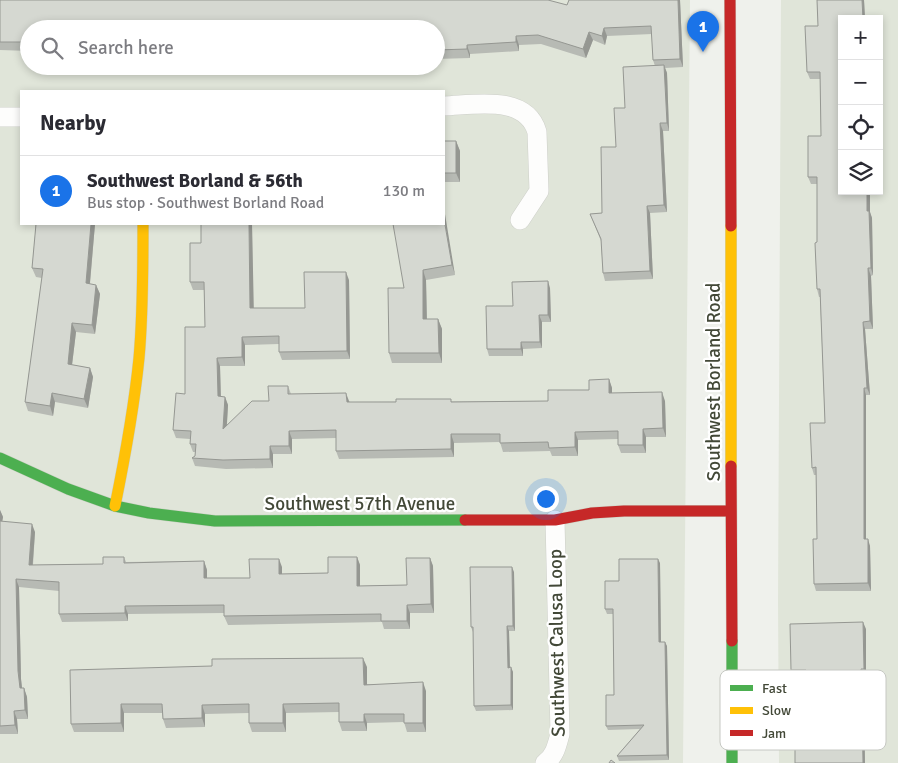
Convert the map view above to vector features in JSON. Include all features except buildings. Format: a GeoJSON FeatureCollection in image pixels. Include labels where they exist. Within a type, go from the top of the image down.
{"type":"FeatureCollection","features":[{"type":"Feature","properties":{"kind":"street","name":"Southwest Borland Road"},"geometry":{"type":"LineString","coordinates":[[730,0],[732,670]]}},
{"type":"Feature","properties":{"kind":"street"},"geometry":{"type":"LineString","coordinates":[[445,106],[502,104],[516,108],[535,123],[539,192],[520,220]]}},
{"type":"Feature","properties":{"kind":"street"},"geometry":{"type":"LineString","coordinates":[[0,117],[20,117]]}},
{"type":"Feature","properties":{"kind":"street"},"geometry":{"type":"LineString","coordinates":[[115,506],[137,376],[143,275],[143,225]]}},
{"type":"Feature","properties":{"kind":"street","name":"Southwest 57th Avenue"},"geometry":{"type":"LineString","coordinates":[[0,458],[68,489],[115,506],[149,513],[215,521],[555,520],[592,512],[731,512]]}},
{"type":"Feature","properties":{"kind":"street","name":"Southwest Calusa Loop"},"geometry":{"type":"LineString","coordinates":[[545,763],[550,760],[557,747],[560,734],[555,520]]}},
{"type":"Feature","properties":{"kind":"street","name":"Southwest Borland Road"},"geometry":{"type":"LineString","coordinates":[[732,750],[732,763]]}},
{"type":"Feature","properties":{"kind":"shaded area"},"geometry":{"type":"Polygon","coordinates":[[[0,0],[690,0],[683,763],[0,763],[0,0]]]}},
{"type":"Feature","properties":{"kind":"shaded area"},"geometry":{"type":"Polygon","coordinates":[[[781,0],[898,0],[898,763],[779,763],[779,750],[886,750],[886,670],[778,670],[781,0]]]}},
{"type":"Feature","properties":{"kind":"traffic: fast"},"geometry":{"type":"LineString","coordinates":[[0,458],[68,489],[115,506],[149,513],[215,521],[465,520]]}},
{"type":"Feature","properties":{"kind":"traffic: fast"},"geometry":{"type":"LineString","coordinates":[[732,641],[732,670]]}},
{"type":"Feature","properties":{"kind":"traffic: fast"},"geometry":{"type":"LineString","coordinates":[[732,750],[732,763]]}},
{"type":"Feature","properties":{"kind":"traffic: slow"},"geometry":{"type":"LineString","coordinates":[[115,506],[129,432],[139,358],[143,275],[143,225]]}},
{"type":"Feature","properties":{"kind":"traffic: slow"},"geometry":{"type":"LineString","coordinates":[[731,226],[731,466]]}},
{"type":"Feature","properties":{"kind":"traffic: jam"},"geometry":{"type":"LineString","coordinates":[[730,0],[731,226]]}},
{"type":"Feature","properties":{"kind":"traffic: jam"},"geometry":{"type":"LineString","coordinates":[[731,466],[732,641]]}},
{"type":"Feature","properties":{"kind":"traffic: jam"},"geometry":{"type":"LineString","coordinates":[[465,520],[555,520],[592,513],[624,511],[731,511]]}},
{"type":"Feature","properties":{"kind":"place","name":"Southwest Borland & 56th"},"geometry":{"type":"Point","coordinates":[703,52]}}]}
